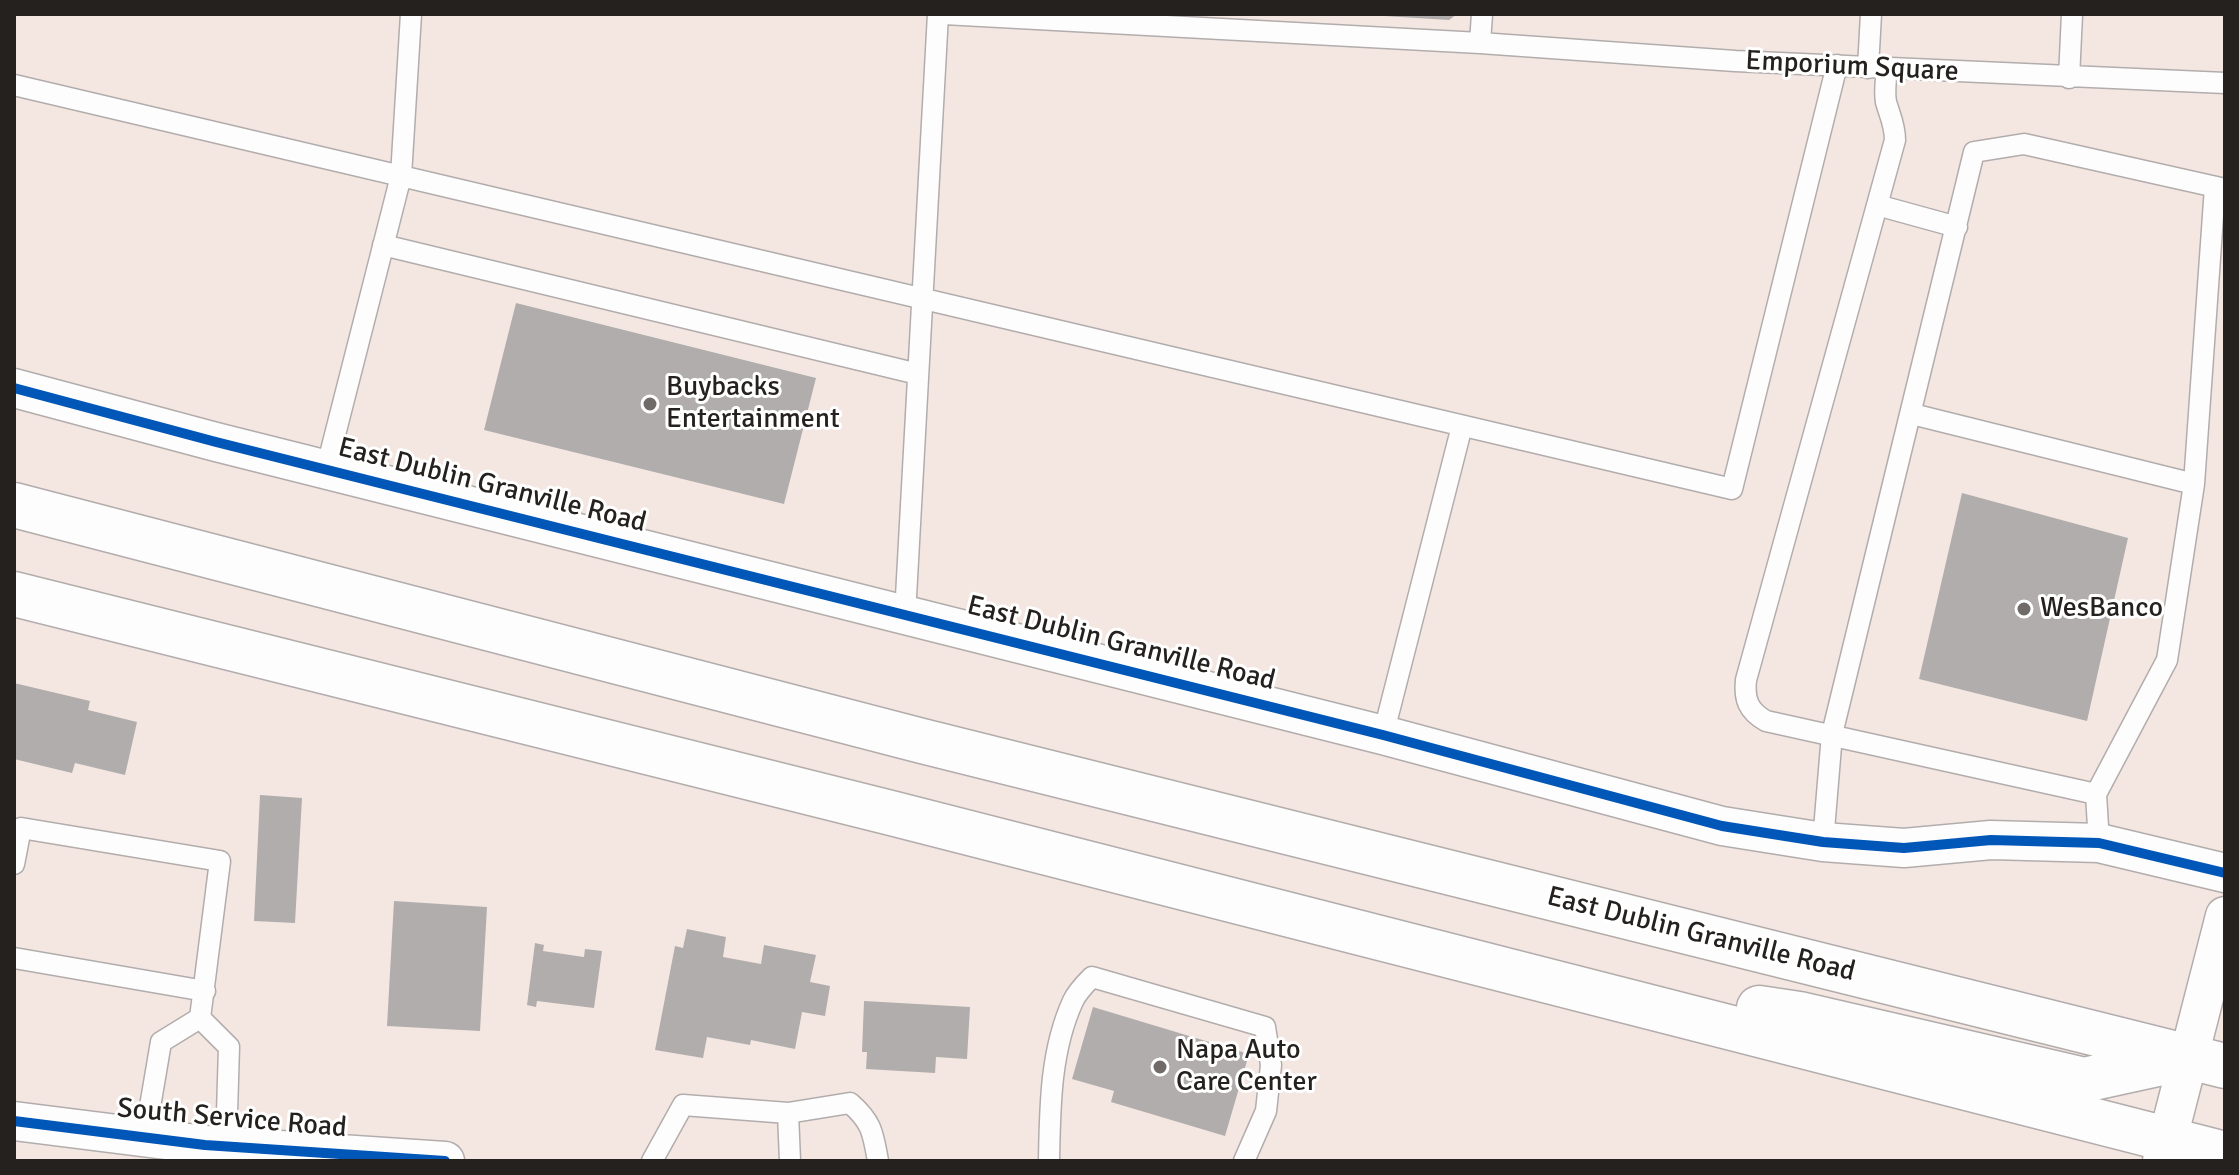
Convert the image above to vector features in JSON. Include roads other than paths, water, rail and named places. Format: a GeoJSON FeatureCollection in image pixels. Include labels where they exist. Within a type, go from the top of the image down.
{"type":"FeatureCollection","features":[{"type":"Feature","properties":{"kind":"main road","name":"East Dublin Granville Road"},"geometry":{"type":"LineString","coordinates":[[14,505],[922,741],[2208,1062]]}},
{"type":"Feature","properties":{"kind":"main road"},"geometry":{"type":"LineString","coordinates":[[14,594],[1469,961],[2165,1150],[2225,1154]]}},
{"type":"Feature","properties":{"kind":"main road"},"geometry":{"type":"LineString","coordinates":[[1469,961],[1799,1014],[2084,1080],[2208,1062]]}},
{"type":"Feature","properties":{"kind":"main road"},"geometry":{"type":"LineString","coordinates":[[2165,1150],[2225,1132]]}},
{"type":"Feature","properties":{"kind":"street","name":"East Dublin Granville Road"},"geometry":{"type":"LineString","coordinates":[[14,388],[326,470],[1383,735],[1722,826],[1823,842],[1904,848],[1991,840],[2099,843],[2225,873]]}},
{"type":"Feature","properties":{"kind":"street"},"geometry":{"type":"LineString","coordinates":[[2165,1150],[2208,1062],[2225,916]]}},
{"type":"Feature","properties":{"kind":"street","name":"South Service Road"},"geometry":{"type":"LineString","coordinates":[[14,1121],[135,1144],[226,1146],[445,1161]]}},
{"type":"Feature","properties":{"kind":"lane"},"geometry":{"type":"LineString","coordinates":[[326,470],[401,176],[411,14]]}},
{"type":"Feature","properties":{"kind":"lane"},"geometry":{"type":"LineString","coordinates":[[905,615],[938,14]]}},
{"type":"Feature","properties":{"kind":"lane","name":"Emporium Square"},"geometry":{"type":"LineString","coordinates":[[944,14],[1480,43],[1735,61],[2225,83]]}},
{"type":"Feature","properties":{"kind":"lane"},"geometry":{"type":"LineString","coordinates":[[1480,43],[1482,14]]}},
{"type":"Feature","properties":{"kind":"lane"},"geometry":{"type":"LineString","coordinates":[[1871,14],[1877,68],[1893,118],[1895,140],[1746,680],[1745,696],[1749,707],[1766,721],[2096,794]]}},
{"type":"Feature","properties":{"kind":"lane"},"geometry":{"type":"LineString","coordinates":[[2069,78],[2072,14]]}},
{"type":"Feature","properties":{"kind":"lane"},"geometry":{"type":"LineString","coordinates":[[14,85],[1732,489],[1837,65]]}},
{"type":"Feature","properties":{"kind":"lane"},"geometry":{"type":"LineString","coordinates":[[1823,842],[1832,734],[1974,152],[2024,144],[2220,188],[2194,484],[2167,660],[2096,794],[2099,843]]}},
{"type":"Feature","properties":{"kind":"lane"},"geometry":{"type":"LineString","coordinates":[[1877,205],[1957,227]]}},
{"type":"Feature","properties":{"kind":"lane"},"geometry":{"type":"LineString","coordinates":[[383,245],[918,374]]}},
{"type":"Feature","properties":{"kind":"lane"},"geometry":{"type":"LineString","coordinates":[[1912,414],[2194,484]]}},
{"type":"Feature","properties":{"kind":"lane"},"geometry":{"type":"LineString","coordinates":[[1383,735],[1462,426]]}},
{"type":"Feature","properties":{"kind":"lane"},"geometry":{"type":"LineString","coordinates":[[14,864],[21,828],[220,861],[200,1018],[161,1042],[135,1144]]}},
{"type":"Feature","properties":{"kind":"lane"},"geometry":{"type":"LineString","coordinates":[[14,958],[205,991]]}},
{"type":"Feature","properties":{"kind":"lane"},"geometry":{"type":"LineString","coordinates":[[1049,1161],[1050,1108],[1058,1044],[1073,999],[1092,977],[1265,1027],[1271,1065],[1266,1111],[1244,1161]]}},
{"type":"Feature","properties":{"kind":"lane"},"geometry":{"type":"LineString","coordinates":[[200,1018],[229,1047],[226,1146]]}},
{"type":"Feature","properties":{"kind":"lane"},"geometry":{"type":"LineString","coordinates":[[652,1161],[683,1105],[788,1113],[850,1103],[867,1118],[874,1135],[878,1161]]}},
{"type":"Feature","properties":{"kind":"lane"},"geometry":{"type":"LineString","coordinates":[[788,1113],[790,1161]]}},
{"type":"Feature","properties":{"kind":"place","name":"Buybacks Entertainment"},"geometry":{"type":"Point","coordinates":[650,404]}},
{"type":"Feature","properties":{"kind":"place","name":"WesBanco"},"geometry":{"type":"Point","coordinates":[2024,609]}},
{"type":"Feature","properties":{"kind":"place","name":"Napa Auto Care Center"},"geometry":{"type":"Point","coordinates":[1160,1067]}}]}
